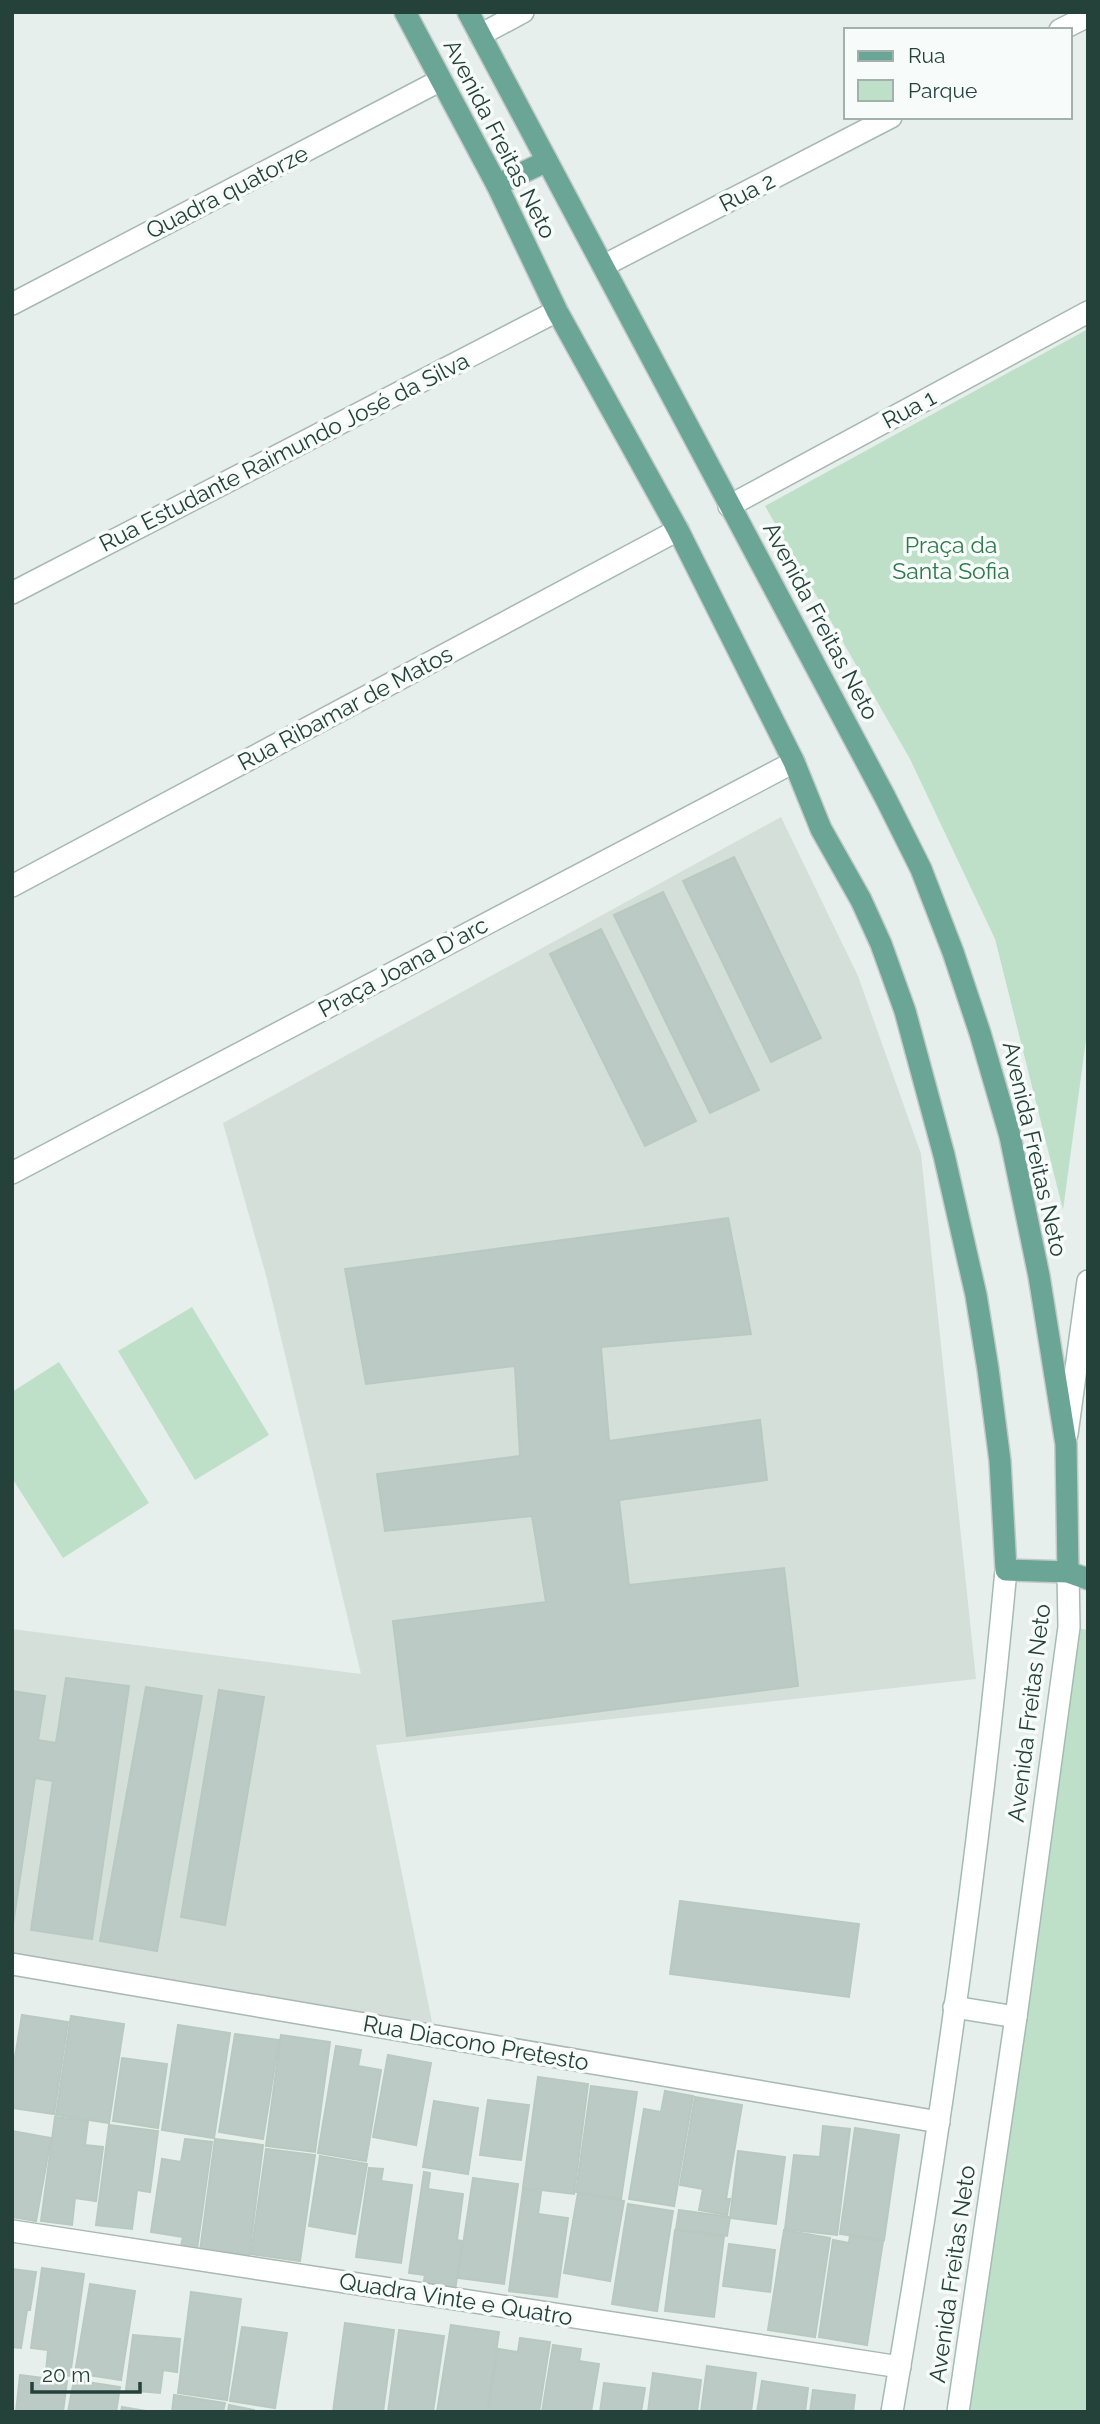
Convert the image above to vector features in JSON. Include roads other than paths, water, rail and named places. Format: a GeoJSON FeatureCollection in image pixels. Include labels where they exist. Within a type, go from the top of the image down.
{"type":"FeatureCollection","features":[{"type":"Feature","properties":{"kind":"main road","name":"Avenida Freitas Neto"},"geometry":{"type":"LineString","coordinates":[[405,12],[497,185],[557,311],[678,530],[793,762],[821,829],[861,900],[881,944],[905,1011],[944,1155],[976,1295],[1000,1461],[1006,1570]]}},
{"type":"Feature","properties":{"kind":"main road","name":"Avenida Freitas Neto"},"geometry":{"type":"LineString","coordinates":[[468,12],[921,869],[953,952],[1010,1136],[1039,1276],[1066,1444],[1078,1575]]}},
{"type":"Feature","properties":{"kind":"main road"},"geometry":{"type":"LineString","coordinates":[[497,185],[547,161]]}},
{"type":"Feature","properties":{"kind":"main road"},"geometry":{"type":"LineString","coordinates":[[1006,1570],[1078,1575]]}},
{"type":"Feature","properties":{"kind":"street"},"geometry":{"type":"LineString","coordinates":[[480,35],[523,12]]}},
{"type":"Feature","properties":{"kind":"street"},"geometry":{"type":"LineString","coordinates":[[1064,28],[1088,16]]}},
{"type":"Feature","properties":{"kind":"street","name":"Quadra quatorze"},"geometry":{"type":"LineString","coordinates":[[12,304],[441,80]]}},
{"type":"Feature","properties":{"kind":"street","name":"Rua 2"},"geometry":{"type":"LineString","coordinates":[[603,266],[887,119]]}},
{"type":"Feature","properties":{"kind":"street","name":"Rua Estudante Raimundo José da Silva"},"geometry":{"type":"LineString","coordinates":[[12,593],[557,311]]}},
{"type":"Feature","properties":{"kind":"street","name":"Rua 1"},"geometry":{"type":"LineString","coordinates":[[729,506],[1088,312]]}},
{"type":"Feature","properties":{"kind":"street","name":"Rua Ribamar de Matos"},"geometry":{"type":"LineString","coordinates":[[12,886],[678,530]]}},
{"type":"Feature","properties":{"kind":"street","name":"Praça Joana D'arc"},"geometry":{"type":"LineString","coordinates":[[12,1173],[793,762]]}},
{"type":"Feature","properties":{"kind":"street"},"geometry":{"type":"LineString","coordinates":[[1066,1444],[1088,1280]]}},
{"type":"Feature","properties":{"kind":"street","name":"Avenida Freitas Neto"},"geometry":{"type":"LineString","coordinates":[[892,2412],[939,2122],[993,1702],[1006,1570]]}},
{"type":"Feature","properties":{"kind":"street","name":"Avenida Freitas Neto"},"geometry":{"type":"LineString","coordinates":[[958,2412],[1078,1575]]}},
{"type":"Feature","properties":{"kind":"street","name":"Rua Diacono Pretesto"},"geometry":{"type":"LineString","coordinates":[[12,1964],[939,2122]]}},
{"type":"Feature","properties":{"kind":"street"},"geometry":{"type":"LineString","coordinates":[[954,2007],[1016,2017]]}},
{"type":"Feature","properties":{"kind":"street","name":"Quadra Vinte e Quatro"},"geometry":{"type":"LineString","coordinates":[[12,2231],[900,2367]]}},
{"type":"Feature","properties":{"kind":"park label","name":"Praça da Santa Sofia"},"geometry":{"type":"Point","coordinates":[951,558]}}]}
